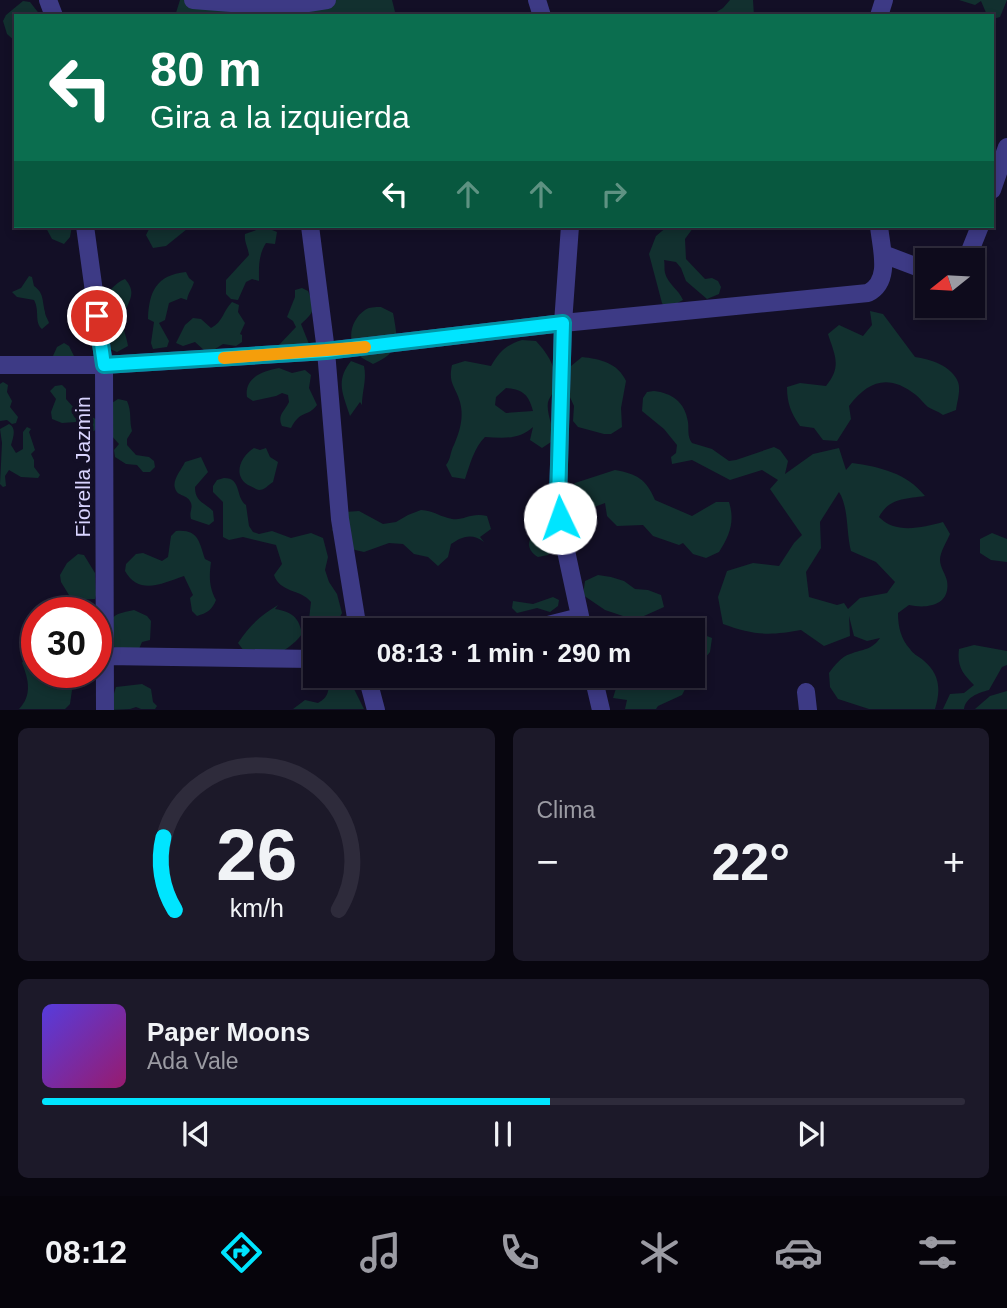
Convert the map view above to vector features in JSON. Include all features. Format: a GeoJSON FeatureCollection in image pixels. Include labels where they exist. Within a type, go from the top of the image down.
{"type":"FeatureCollection","features":[{"type":"Feature","properties":{"kind":"street"},"geometry":{"type":"LineString","coordinates":[[193,0],[282,8],[327,0]]}},
{"type":"Feature","properties":{"kind":"street"},"geometry":{"type":"LineString","coordinates":[[994,184],[1007,148]]}},
{"type":"Feature","properties":{"kind":"street","name":"Fiorella Jazmin"},"geometry":{"type":"LineString","coordinates":[[85,228],[104,365],[106,597]]}},
{"type":"Feature","properties":{"kind":"street"},"geometry":{"type":"LineString","coordinates":[[310,228],[326,351],[340,519],[356,618]]}},
{"type":"Feature","properties":{"kind":"street"},"geometry":{"type":"LineString","coordinates":[[570,228],[563,323],[558,500],[581,618]]}},
{"type":"Feature","properties":{"kind":"street"},"geometry":{"type":"LineString","coordinates":[[0,366],[104,365],[326,351],[563,323],[868,293],[877,289],[882,279],[880,228]]}},
{"type":"Feature","properties":{"kind":"street"},"geometry":{"type":"LineString","coordinates":[[971,248],[979,228]]}},
{"type":"Feature","properties":{"kind":"street"},"geometry":{"type":"LineString","coordinates":[[883,254],[915,266]]}},
{"type":"Feature","properties":{"kind":"street"},"geometry":{"type":"LineString","coordinates":[[112,656],[303,659]]}},
{"type":"Feature","properties":{"kind":"street","name":"Fiorella Jazmin"},"geometry":{"type":"LineString","coordinates":[[105,688],[105,709]]}},
{"type":"Feature","properties":{"kind":"street"},"geometry":{"type":"LineString","coordinates":[[370,688],[376,709]]}},
{"type":"Feature","properties":{"kind":"street"},"geometry":{"type":"LineString","coordinates":[[596,688],[601,709]]}},
{"type":"Feature","properties":{"kind":"green space"},"geometry":{"type":"Polygon","coordinates":[[[180,0],[224,0],[263,14],[176,14],[180,0]]]}},
{"type":"Feature","properties":{"kind":"green space"},"geometry":{"type":"Polygon","coordinates":[[[322,0],[392,0],[396,14],[301,14],[306,7],[322,0]]]}},
{"type":"Feature","properties":{"kind":"green space"},"geometry":{"type":"Polygon","coordinates":[[[730,0],[753,0],[754,14],[713,14],[730,0]]]}},
{"type":"Feature","properties":{"kind":"green space"},"geometry":{"type":"Polygon","coordinates":[[[959,0],[1007,0],[1000,17],[994,19],[994,14],[987,14],[981,1],[975,5],[959,0]]]}},
{"type":"Feature","properties":{"kind":"green space"},"geometry":{"type":"Polygon","coordinates":[[[23,1],[30,2],[39,14],[14,14],[14,40],[7,34],[3,21],[6,15],[23,1]]]}},
{"type":"Feature","properties":{"kind":"green space"},"geometry":{"type":"Polygon","coordinates":[[[46,228],[72,228],[70,237],[64,244],[52,239],[46,228]]]}},
{"type":"Feature","properties":{"kind":"green space"},"geometry":{"type":"Polygon","coordinates":[[[187,228],[166,246],[153,248],[146,235],[149,229],[187,228]]]}},
{"type":"Feature","properties":{"kind":"green space"},"geometry":{"type":"Polygon","coordinates":[[[262,228],[277,232],[275,244],[266,243],[262,252],[259,281],[252,279],[246,282],[238,300],[231,299],[226,294],[226,280],[249,255],[245,234],[262,228]]]}},
{"type":"Feature","properties":{"kind":"green space"},"geometry":{"type":"Polygon","coordinates":[[[666,228],[693,228],[685,239],[686,259],[705,279],[718,281],[721,287],[719,294],[707,299],[686,281],[676,262],[664,260],[666,277],[683,300],[666,309],[649,254],[656,236],[666,228]]]}},
{"type":"Feature","properties":{"kind":"green space"},"geometry":{"type":"Polygon","coordinates":[[[186,272],[194,282],[187,300],[181,298],[169,303],[165,320],[159,323],[169,341],[167,347],[153,349],[151,343],[154,322],[148,319],[150,301],[156,286],[168,277],[186,272]]]}},
{"type":"Feature","properties":{"kind":"green space"},"geometry":{"type":"Polygon","coordinates":[[[29,276],[41,294],[49,323],[42,329],[38,323],[34,300],[17,297],[12,292],[21,288],[29,276]]]}},
{"type":"Feature","properties":{"kind":"green space"},"geometry":{"type":"Polygon","coordinates":[[[125,279],[131,290],[123,322],[128,346],[117,352],[110,349],[107,336],[109,330],[99,302],[125,279]]]}},
{"type":"Feature","properties":{"kind":"green space"},"geometry":{"type":"Polygon","coordinates":[[[302,288],[308,291],[313,306],[311,313],[301,324],[311,349],[278,346],[296,327],[287,317],[295,290],[302,288]]]}},
{"type":"Feature","properties":{"kind":"green space"},"geometry":{"type":"Polygon","coordinates":[[[232,302],[239,305],[238,312],[245,323],[240,334],[242,342],[236,346],[223,344],[212,351],[205,351],[195,342],[183,346],[176,343],[185,325],[193,318],[201,319],[211,328],[218,323],[232,302]]]}},
{"type":"Feature","properties":{"kind":"green space"},"geometry":{"type":"Polygon","coordinates":[[[381,307],[393,313],[396,338],[389,355],[373,364],[355,350],[351,338],[353,325],[360,314],[370,308],[381,307]]]}},
{"type":"Feature","properties":{"kind":"green space"},"geometry":{"type":"Polygon","coordinates":[[[870,311],[883,314],[915,357],[940,364],[955,376],[959,389],[956,410],[943,415],[928,407],[906,388],[888,382],[880,383],[864,390],[849,406],[851,419],[837,441],[823,440],[814,428],[800,426],[790,408],[787,387],[800,383],[826,386],[836,367],[828,334],[839,325],[863,336],[872,325],[870,311]]]}},
{"type":"Feature","properties":{"kind":"green space"},"geometry":{"type":"Polygon","coordinates":[[[522,340],[536,341],[552,364],[555,385],[548,407],[554,440],[542,448],[530,440],[533,427],[516,436],[485,437],[475,451],[465,479],[452,477],[446,465],[458,434],[462,413],[451,381],[452,365],[465,361],[491,366],[504,350],[522,340]],[[506,388],[496,397],[495,405],[506,413],[533,411],[524,394],[506,388]]]}},
{"type":"Feature","properties":{"kind":"green space"},"geometry":{"type":"Polygon","coordinates":[[[64,343],[69,346],[76,360],[53,356],[57,347],[64,343]]]}},
{"type":"Feature","properties":{"kind":"green space"},"geometry":{"type":"Polygon","coordinates":[[[582,357],[613,366],[626,381],[621,408],[622,427],[611,434],[578,427],[573,421],[574,406],[568,393],[568,372],[582,357]]]}},
{"type":"Feature","properties":{"kind":"green space"},"geometry":{"type":"Polygon","coordinates":[[[351,361],[364,366],[365,376],[362,405],[360,402],[350,416],[342,381],[351,361]]]}},
{"type":"Feature","properties":{"kind":"green space"},"geometry":{"type":"Polygon","coordinates":[[[279,368],[292,373],[305,370],[311,375],[309,388],[317,405],[298,418],[291,428],[282,426],[280,419],[289,402],[288,395],[282,393],[253,401],[247,397],[248,385],[255,376],[279,368]]]}},
{"type":"Feature","properties":{"kind":"green space"},"geometry":{"type":"Polygon","coordinates":[[[3,382],[8,385],[7,392],[12,401],[10,407],[18,417],[16,423],[0,421],[0,384],[3,382]]]}},
{"type":"Feature","properties":{"kind":"green space"},"geometry":{"type":"Polygon","coordinates":[[[62,385],[66,389],[66,399],[75,409],[75,418],[89,415],[97,420],[94,431],[87,431],[76,422],[62,423],[52,419],[51,412],[56,399],[50,391],[55,386],[62,385]]]}},
{"type":"Feature","properties":{"kind":"green space"},"geometry":{"type":"Polygon","coordinates":[[[647,392],[661,392],[677,400],[684,409],[692,443],[712,449],[729,461],[774,447],[780,450],[788,461],[785,474],[813,454],[839,448],[846,470],[852,463],[883,469],[918,488],[925,496],[893,503],[879,517],[900,528],[917,528],[943,522],[950,534],[940,560],[947,581],[945,596],[936,604],[909,605],[898,613],[899,628],[904,641],[929,665],[936,677],[938,695],[935,709],[869,709],[838,699],[830,687],[829,673],[844,657],[870,647],[880,638],[867,641],[854,636],[849,616],[850,636],[824,646],[801,630],[761,633],[723,624],[718,597],[727,571],[753,563],[779,566],[802,535],[770,489],[778,480],[762,470],[730,480],[692,460],[672,464],[671,457],[676,453],[677,445],[664,429],[642,411],[643,398],[647,392]],[[839,492],[820,522],[821,548],[806,572],[809,597],[837,605],[844,603],[848,609],[860,598],[887,593],[895,582],[876,562],[851,551],[839,492]]]}},
{"type":"Feature","properties":{"kind":"green space"},"geometry":{"type":"Polygon","coordinates":[[[118,399],[127,401],[129,409],[132,431],[127,445],[136,455],[149,457],[154,461],[155,467],[150,472],[143,472],[137,465],[126,464],[115,457],[114,450],[119,444],[110,434],[112,403],[118,399]]]}},
{"type":"Feature","properties":{"kind":"green space"},"geometry":{"type":"Polygon","coordinates":[[[9,424],[14,431],[11,445],[16,453],[23,449],[23,432],[27,427],[31,429],[29,432],[35,450],[31,454],[34,467],[40,475],[38,478],[21,477],[9,470],[5,476],[6,486],[3,487],[0,484],[0,429],[9,424]]]}},
{"type":"Feature","properties":{"kind":"green space"},"geometry":{"type":"Polygon","coordinates":[[[254,448],[266,448],[270,457],[278,462],[273,482],[261,490],[243,481],[239,471],[245,456],[254,448]]]}},
{"type":"Feature","properties":{"kind":"green space"},"geometry":{"type":"Polygon","coordinates":[[[201,457],[208,472],[195,487],[195,492],[198,499],[213,511],[214,521],[209,525],[191,519],[191,503],[176,491],[174,485],[185,462],[201,457]]]}},
{"type":"Feature","properties":{"kind":"green space"},"geometry":{"type":"Polygon","coordinates":[[[615,470],[640,479],[655,500],[692,516],[716,502],[729,502],[732,515],[730,528],[719,552],[706,558],[693,554],[683,543],[679,545],[653,536],[643,525],[617,526],[607,516],[605,503],[581,512],[568,507],[566,494],[575,483],[615,470]]]}},
{"type":"Feature","properties":{"kind":"green space"},"geometry":{"type":"Polygon","coordinates":[[[230,479],[236,484],[246,505],[249,526],[253,532],[259,534],[272,531],[291,538],[311,533],[323,538],[328,557],[325,570],[337,594],[342,613],[339,618],[309,618],[311,602],[277,581],[274,575],[282,564],[276,545],[243,537],[229,540],[223,537],[223,502],[213,492],[217,480],[230,479]]]}},
{"type":"Feature","properties":{"kind":"green space"},"geometry":{"type":"Polygon","coordinates":[[[548,506],[555,523],[544,521],[540,530],[554,548],[548,555],[538,557],[531,551],[529,544],[538,530],[539,511],[548,506]]]}},
{"type":"Feature","properties":{"kind":"green space"},"geometry":{"type":"Polygon","coordinates":[[[421,510],[453,519],[487,516],[491,529],[480,537],[484,542],[468,537],[451,544],[448,557],[438,566],[428,557],[414,554],[403,544],[389,543],[364,552],[351,549],[332,530],[345,512],[359,511],[383,524],[396,522],[421,510]]]}},
{"type":"Feature","properties":{"kind":"green space"},"geometry":{"type":"Polygon","coordinates":[[[176,531],[193,534],[205,559],[211,562],[210,582],[216,600],[204,614],[197,616],[192,611],[190,598],[193,595],[184,576],[152,586],[137,583],[125,571],[126,564],[136,554],[143,553],[162,561],[168,557],[171,536],[176,531]]]}},
{"type":"Feature","properties":{"kind":"green space"},"geometry":{"type":"Polygon","coordinates":[[[992,533],[1007,539],[1007,562],[991,560],[980,553],[980,539],[992,533]]]}},
{"type":"Feature","properties":{"kind":"green space"},"geometry":{"type":"Polygon","coordinates":[[[78,554],[84,555],[95,573],[96,597],[70,597],[60,575],[67,563],[78,554]]]}},
{"type":"Feature","properties":{"kind":"green space"},"geometry":{"type":"Polygon","coordinates":[[[598,575],[624,581],[635,589],[661,595],[664,607],[639,618],[629,618],[605,610],[583,595],[585,581],[598,575]]]}},
{"type":"Feature","properties":{"kind":"green space"},"geometry":{"type":"Polygon","coordinates":[[[553,597],[559,600],[558,606],[550,612],[537,608],[517,613],[512,608],[513,601],[533,604],[553,597]]]}},
{"type":"Feature","properties":{"kind":"green space"},"geometry":{"type":"Polygon","coordinates":[[[278,605],[275,609],[297,619],[302,634],[273,660],[247,655],[238,643],[256,621],[278,605]]]}},
{"type":"Feature","properties":{"kind":"green space"},"geometry":{"type":"Polygon","coordinates":[[[134,610],[151,621],[150,640],[142,642],[139,649],[120,652],[112,645],[112,618],[134,610]]]}},
{"type":"Feature","properties":{"kind":"green space"},"geometry":{"type":"Polygon","coordinates":[[[705,635],[712,638],[710,652],[705,658],[705,635]]]}},
{"type":"Feature","properties":{"kind":"green space"},"geometry":{"type":"Polygon","coordinates":[[[974,645],[1007,651],[1007,665],[1002,667],[989,690],[970,699],[964,709],[943,709],[950,694],[964,693],[974,685],[961,669],[959,649],[974,645]]]}},
{"type":"Feature","properties":{"kind":"green space"},"geometry":{"type":"Polygon","coordinates":[[[142,684],[151,689],[153,702],[157,706],[155,709],[136,707],[109,710],[116,687],[142,684]]]}},
{"type":"Feature","properties":{"kind":"green space"},"geometry":{"type":"Polygon","coordinates":[[[28,688],[72,690],[70,704],[65,709],[19,709],[28,688]]]}},
{"type":"Feature","properties":{"kind":"green space"},"geometry":{"type":"Polygon","coordinates":[[[328,688],[354,688],[364,709],[293,709],[305,700],[318,703],[328,688]]]}},
{"type":"Feature","properties":{"kind":"green space"},"geometry":{"type":"Polygon","coordinates":[[[616,688],[686,688],[682,695],[656,709],[625,709],[627,700],[613,698],[616,688]]]}},
{"type":"Feature","properties":{"kind":"green space"},"geometry":{"type":"Polygon","coordinates":[[[1007,691],[1007,709],[975,709],[990,696],[1007,691]]]}},
{"type":"Feature","properties":{"kind":"slow traffic"},"geometry":{"type":"LineString","coordinates":[[224,358],[365,347]]}},
{"type":"Feature","properties":{"kind":"route"},"geometry":{"type":"LineString","coordinates":[[97,316],[104,365],[326,351],[563,323],[558,500],[560,518]]}}]}
